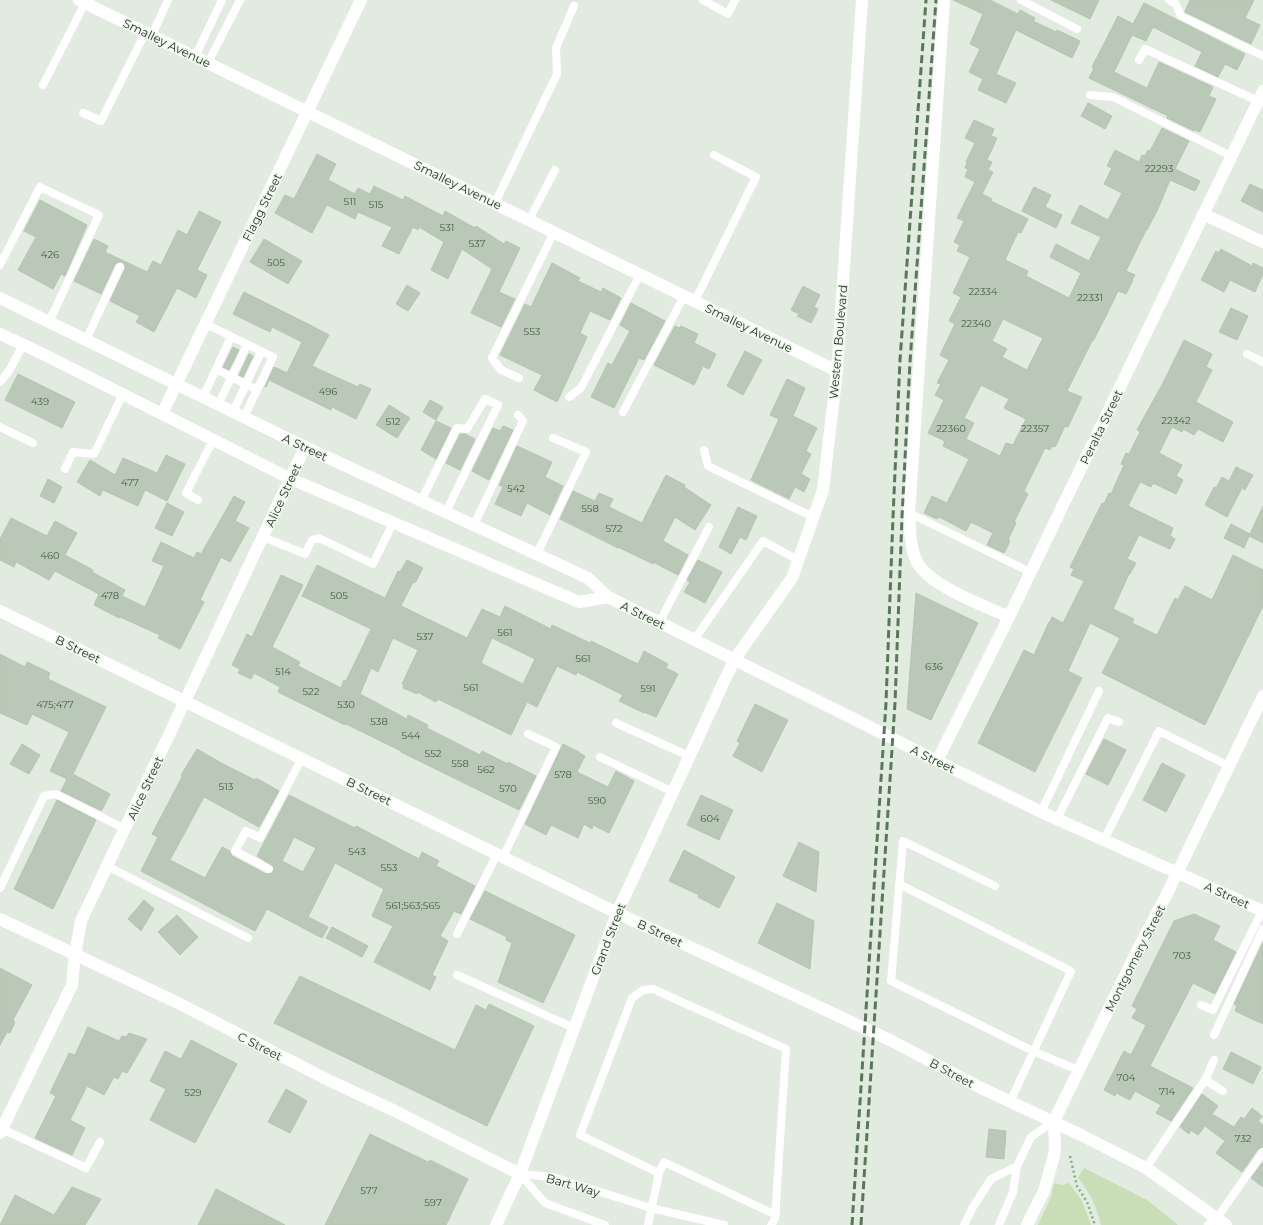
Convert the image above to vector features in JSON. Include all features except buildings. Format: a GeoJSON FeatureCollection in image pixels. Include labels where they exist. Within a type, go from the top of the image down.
{"type":"FeatureCollection","features":[{"type":"Feature","properties":{"kind":"street","name":"Flagg Street"},"geometry":{"type":"LineString","coordinates":[[162,414],[361,0]]}},
{"type":"Feature","properties":{"kind":"street","name":"Western Boulevard"},"geometry":{"type":"LineString","coordinates":[[734,660],[792,578],[823,490],[837,371],[862,0]]}},
{"type":"Feature","properties":{"kind":"street"},"geometry":{"type":"LineString","coordinates":[[944,0],[909,514],[910,538],[917,562],[930,578],[945,587],[1009,617]]}},
{"type":"Feature","properties":{"kind":"street","name":"Smalley Avenue"},"geometry":{"type":"LineString","coordinates":[[82,2],[837,371]]}},
{"type":"Feature","properties":{"kind":"street","name":"Peralta Street"},"geometry":{"type":"LineString","coordinates":[[937,761],[1009,617],[1261,96]]}},
{"type":"Feature","properties":{"kind":"street"},"geometry":{"type":"LineString","coordinates":[[1203,214],[1263,242]]}},
{"type":"Feature","properties":{"kind":"street","name":"A Street"},"geometry":{"type":"LineString","coordinates":[[0,298],[305,447],[588,578],[608,597],[1041,812],[1263,911]]}},
{"type":"Feature","properties":{"kind":"street","name":"A Street"},"geometry":{"type":"LineString","coordinates":[[0,334],[123,394],[290,479],[579,602],[608,597]]}},
{"type":"Feature","properties":{"kind":"street","name":"Alice Street"},"geometry":{"type":"LineString","coordinates":[[1,1130],[72,985],[75,955],[81,921],[305,447]]}},
{"type":"Feature","properties":{"kind":"street","name":"B Street"},"geometry":{"type":"LineString","coordinates":[[0,611],[617,913],[890,1040],[965,1080],[1054,1121],[1146,1168],[1179,1190],[1217,1223]]}},
{"type":"Feature","properties":{"kind":"street","name":"Grand Street"},"geometry":{"type":"LineString","coordinates":[[496,1225],[520,1174],[617,913],[734,660]]}},
{"type":"Feature","properties":{"kind":"street","name":"Montgomery Street"},"geometry":{"type":"LineString","coordinates":[[1027,1225],[1044,1191],[1054,1156],[1054,1121],[1263,696]]}},
{"type":"Feature","properties":{"kind":"street","name":"C Street"},"geometry":{"type":"LineString","coordinates":[[0,919],[178,1003],[309,1070],[395,1111],[520,1174]]}},
{"type":"Feature","properties":{"kind":"lane"},"geometry":{"type":"LineString","coordinates":[[83,113],[102,121],[148,34],[168,0]]}},
{"type":"Feature","properties":{"kind":"lane"},"geometry":{"type":"LineString","coordinates":[[195,57],[222,0]]}},
{"type":"Feature","properties":{"kind":"lane"},"geometry":{"type":"LineString","coordinates":[[208,63],[240,0]]}},
{"type":"Feature","properties":{"kind":"lane"},"geometry":{"type":"LineString","coordinates":[[703,0],[728,14],[735,0]]}},
{"type":"Feature","properties":{"kind":"lane"},"geometry":{"type":"LineString","coordinates":[[1021,0],[1077,29]]}},
{"type":"Feature","properties":{"kind":"lane"},"geometry":{"type":"LineString","coordinates":[[1169,0],[1176,4],[1181,16],[1263,56]]}},
{"type":"Feature","properties":{"kind":"lane"},"geometry":{"type":"LineString","coordinates":[[43,85],[82,2]]}},
{"type":"Feature","properties":{"kind":"lane"},"geometry":{"type":"LineString","coordinates":[[494,203],[556,74],[556,48],[574,6]]}},
{"type":"Feature","properties":{"kind":"lane"},"geometry":{"type":"LineString","coordinates":[[1139,60],[1146,49],[1261,96]]}},
{"type":"Feature","properties":{"kind":"lane"},"geometry":{"type":"LineString","coordinates":[[1090,95],[1113,97],[1231,156]]}},
{"type":"Feature","properties":{"kind":"lane"},"geometry":{"type":"LineString","coordinates":[[695,301],[756,177],[714,155]]}},
{"type":"Feature","properties":{"kind":"lane"},"geometry":{"type":"LineString","coordinates":[[529,220],[555,170]]}},
{"type":"Feature","properties":{"kind":"lane"},"geometry":{"type":"LineString","coordinates":[[0,266],[40,187],[98,215],[49,322]]}},
{"type":"Feature","properties":{"kind":"lane"},"geometry":{"type":"LineString","coordinates":[[519,378],[501,370],[492,358],[554,232]]}},
{"type":"Feature","properties":{"kind":"lane"},"geometry":{"type":"LineString","coordinates":[[86,340],[120,266]]}},
{"type":"Feature","properties":{"kind":"lane"},"geometry":{"type":"LineString","coordinates":[[569,397],[582,388],[640,274]]}},
{"type":"Feature","properties":{"kind":"lane"},"geometry":{"type":"LineString","coordinates":[[624,412],[684,296]]}},
{"type":"Feature","properties":{"kind":"lane"},"geometry":{"type":"LineString","coordinates":[[206,324],[273,357],[244,417]]}},
{"type":"Feature","properties":{"kind":"lane"},"geometry":{"type":"LineString","coordinates":[[203,397],[232,337]]}},
{"type":"Feature","properties":{"kind":"lane"},"geometry":{"type":"LineString","coordinates":[[218,405],[247,344]]}},
{"type":"Feature","properties":{"kind":"lane"},"geometry":{"type":"LineString","coordinates":[[0,382],[9,371],[23,345]]}},
{"type":"Feature","properties":{"kind":"lane"},"geometry":{"type":"LineString","coordinates":[[233,412],[261,352]]}},
{"type":"Feature","properties":{"kind":"lane"},"geometry":{"type":"LineString","coordinates":[[1246,354],[1263,362]]}},
{"type":"Feature","properties":{"kind":"lane"},"geometry":{"type":"LineString","coordinates":[[216,369],[257,390]]}},
{"type":"Feature","properties":{"kind":"lane"},"geometry":{"type":"LineString","coordinates":[[65,469],[73,452],[94,454],[123,394]]}},
{"type":"Feature","properties":{"kind":"lane"},"geometry":{"type":"LineString","coordinates":[[421,501],[457,428],[467,429],[485,399],[498,405],[446,512]]}},
{"type":"Feature","properties":{"kind":"lane"},"geometry":{"type":"LineString","coordinates":[[474,525],[523,421],[518,415]]}},
{"type":"Feature","properties":{"kind":"lane"},"geometry":{"type":"LineString","coordinates":[[0,428],[33,443]]}},
{"type":"Feature","properties":{"kind":"lane"},"geometry":{"type":"LineString","coordinates":[[537,554],[586,452],[553,438]]}},
{"type":"Feature","properties":{"kind":"lane"},"geometry":{"type":"LineString","coordinates":[[198,500],[186,493],[214,440]]}},
{"type":"Feature","properties":{"kind":"lane"},"geometry":{"type":"LineString","coordinates":[[704,450],[708,466],[813,517]]}},
{"type":"Feature","properties":{"kind":"lane"},"geometry":{"type":"LineString","coordinates":[[909,514],[1030,572]]}},
{"type":"Feature","properties":{"kind":"lane"},"geometry":{"type":"LineString","coordinates":[[263,537],[305,554],[312,540],[319,538],[373,564],[393,523]]}},
{"type":"Feature","properties":{"kind":"lane"},"geometry":{"type":"LineString","coordinates":[[659,623],[708,527]]}},
{"type":"Feature","properties":{"kind":"lane"},"geometry":{"type":"LineString","coordinates":[[694,640],[763,541],[798,560]]}},
{"type":"Feature","properties":{"kind":"lane"},"geometry":{"type":"LineString","coordinates":[[1041,812],[1099,690]]}},
{"type":"Feature","properties":{"kind":"lane"},"geometry":{"type":"LineString","coordinates":[[1057,819],[1108,718],[1120,722]]}},
{"type":"Feature","properties":{"kind":"lane"},"geometry":{"type":"LineString","coordinates":[[616,723],[689,756]]}},
{"type":"Feature","properties":{"kind":"lane"},"geometry":{"type":"LineString","coordinates":[[1104,840],[1159,731],[1229,766]]}},
{"type":"Feature","properties":{"kind":"lane"},"geometry":{"type":"LineString","coordinates":[[457,934],[556,747],[528,734]]}},
{"type":"Feature","properties":{"kind":"lane"},"geometry":{"type":"LineString","coordinates":[[600,757],[673,792]]}},
{"type":"Feature","properties":{"kind":"lane"},"geometry":{"type":"LineString","coordinates":[[269,869],[235,851],[246,831],[260,838],[302,758]]}},
{"type":"Feature","properties":{"kind":"lane"},"geometry":{"type":"LineString","coordinates":[[0,888],[44,796],[56,794],[125,829]]}},
{"type":"Feature","properties":{"kind":"lane"},"geometry":{"type":"LineString","coordinates":[[995,886],[903,841],[891,980],[1033,1051],[1078,1070]]}},
{"type":"Feature","properties":{"kind":"lane"},"geometry":{"type":"LineString","coordinates":[[107,866],[248,938]]}},
{"type":"Feature","properties":{"kind":"lane"},"geometry":{"type":"LineString","coordinates":[[899,884],[1071,971],[1010,1102]]}},
{"type":"Feature","properties":{"kind":"lane"},"geometry":{"type":"LineString","coordinates":[[1201,1005],[1213,1010],[1263,911]]}},
{"type":"Feature","properties":{"kind":"lane"},"geometry":{"type":"LineString","coordinates":[[1214,1035],[1263,929]]}},
{"type":"Feature","properties":{"kind":"lane"},"geometry":{"type":"LineString","coordinates":[[457,975],[574,1028]]}},
{"type":"Feature","properties":{"kind":"lane"},"geometry":{"type":"LineString","coordinates":[[659,1173],[580,1135],[632,998],[643,990],[653,989],[786,1049],[776,1216],[771,1225]]}},
{"type":"Feature","properties":{"kind":"lane"},"geometry":{"type":"LineString","coordinates":[[1146,1168],[1205,1080],[1214,1060]]}},
{"type":"Feature","properties":{"kind":"lane"},"geometry":{"type":"LineString","coordinates":[[1205,1080],[1223,1091]]}},
{"type":"Feature","properties":{"kind":"lane"},"geometry":{"type":"LineString","coordinates":[[999,1225],[1013,1192],[1017,1166],[1031,1137],[1054,1121]]}},
{"type":"Feature","properties":{"kind":"lane"},"geometry":{"type":"LineString","coordinates":[[1,1130],[86,1168],[100,1142]]}},
{"type":"Feature","properties":{"kind":"lane"},"geometry":{"type":"LineString","coordinates":[[1217,1223],[1263,1152]]}},
{"type":"Feature","properties":{"kind":"lane"},"geometry":{"type":"LineString","coordinates":[[648,1225],[659,1173],[664,1162],[776,1216]]}},
{"type":"Feature","properties":{"kind":"lane"},"geometry":{"type":"LineString","coordinates":[[964,1225],[973,1207],[991,1179],[1017,1166]]}},
{"type":"Feature","properties":{"kind":"lane","name":"Bart Way"},"geometry":{"type":"LineString","coordinates":[[520,1174],[553,1177],[651,1208],[724,1225]]}},
{"type":"Feature","properties":{"kind":"lane","name":"Bart Way"},"geometry":{"type":"LineString","coordinates":[[520,1174],[545,1203],[605,1225]]}},
{"type":"Feature","properties":{"kind":"path"},"geometry":{"type":"LineString","coordinates":[[1070,1156],[1077,1186],[1088,1202],[1095,1225]]}},
{"type":"Feature","properties":{"kind":"green space"},"geometry":{"type":"Polygon","coordinates":[[[1084,1168],[1147,1200],[1178,1225],[1101,1225],[1092,1200],[1078,1178],[1084,1168]]]}},
{"type":"Feature","properties":{"kind":"green space"},"geometry":{"type":"Polygon","coordinates":[[[1054,1183],[1062,1185],[1069,1183],[1082,1201],[1091,1225],[1038,1225],[1051,1197],[1054,1183]]]}},
{"type":"Feature","properties":{"kind":"railway"},"geometry":{"type":"LineString","coordinates":[[852,1225],[886,703],[900,360],[926,0]]}},
{"type":"Feature","properties":{"kind":"railway"},"geometry":{"type":"LineString","coordinates":[[861,1225],[895,703],[910,362],[936,0]]}}]}
